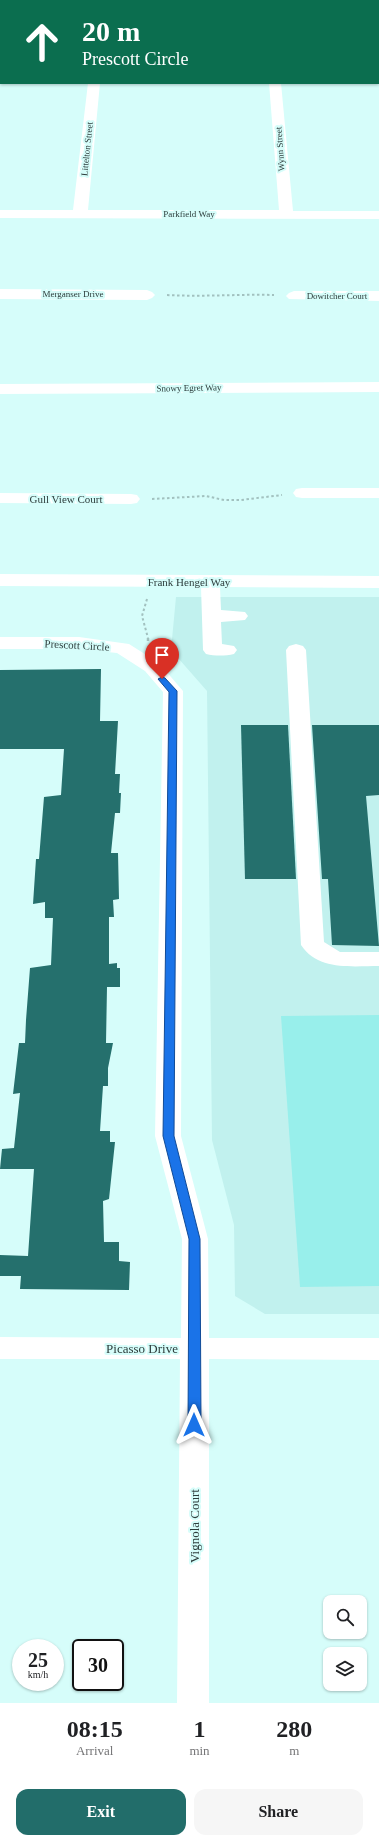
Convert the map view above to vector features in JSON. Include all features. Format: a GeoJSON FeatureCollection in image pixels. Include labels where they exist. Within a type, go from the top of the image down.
{"type":"FeatureCollection","features":[{"type":"Feature","properties":{"kind":"street","name":"Littelton Street"},"geometry":{"type":"LineString","coordinates":[[80,214],[94,84]]}},
{"type":"Feature","properties":{"kind":"street","name":"Wynn Street"},"geometry":{"type":"LineString","coordinates":[[275,84],[286,215]]}},
{"type":"Feature","properties":{"kind":"street","name":"Parkfield Way"},"geometry":{"type":"LineString","coordinates":[[0,214],[379,215]]}},
{"type":"Feature","properties":{"kind":"street","name":"Merganser Drive"},"geometry":{"type":"LineString","coordinates":[[0,294],[147,294]]}},
{"type":"Feature","properties":{"kind":"street","name":"Dowitcher Court"},"geometry":{"type":"LineString","coordinates":[[294,296],[379,296]]}},
{"type":"Feature","properties":{"kind":"street","name":"Snowy Egret Way"},"geometry":{"type":"LineString","coordinates":[[0,388],[379,387]]}},
{"type":"Feature","properties":{"kind":"street"},"geometry":{"type":"LineString","coordinates":[[302,493],[379,493]]}},
{"type":"Feature","properties":{"kind":"street","name":"Gull View Court"},"geometry":{"type":"LineString","coordinates":[[0,498],[131,499]]}},
{"type":"Feature","properties":{"kind":"street","name":"Frank Hengel Way"},"geometry":{"type":"LineString","coordinates":[[0,580],[379,582]]}},
{"type":"Feature","properties":{"kind":"street"},"geometry":{"type":"LineString","coordinates":[[210,582],[212,650],[227,650]]}},
{"type":"Feature","properties":{"kind":"street"},"geometry":{"type":"LineString","coordinates":[[211,616],[238,616]]}},
{"type":"Feature","properties":{"kind":"street","name":"Prescott Circle"},"geometry":{"type":"LineString","coordinates":[[0,643],[79,643],[122,648],[152,667],[173,691],[168,1136],[195,1239],[195,1348]]}},
{"type":"Feature","properties":{"kind":"street"},"geometry":{"type":"LineString","coordinates":[[296,650],[313,945],[335,959],[379,959]]}},
{"type":"Feature","properties":{"kind":"street","name":"Picasso Drive"},"geometry":{"type":"LineString","coordinates":[[0,1348],[379,1350]]}},
{"type":"Feature","properties":{"kind":"street","name":"Vignola Court"},"geometry":{"type":"LineString","coordinates":[[193,1703],[195,1348]]}},
{"type":"Feature","properties":{"kind":"path"},"geometry":{"type":"LineString","coordinates":[[147,294],[207,297],[228,294],[294,296]]}},
{"type":"Feature","properties":{"kind":"path"},"geometry":{"type":"LineString","coordinates":[[131,499],[167,499],[206,496],[224,500],[241,500],[302,493]]}},
{"type":"Feature","properties":{"kind":"path"},"geometry":{"type":"LineString","coordinates":[[133,655],[148,641],[149,635],[142,621],[142,614],[147,600],[148,581]]}},
{"type":"Feature","properties":{"kind":"shaded area"},"geometry":{"type":"Polygon","coordinates":[[[176,597],[379,597],[379,1314],[265,1314],[235,1296],[234,1225],[212,1140],[207,691],[171,650],[176,597]]]}},
{"type":"Feature","properties":{"kind":"shaded area"},"geometry":{"type":"Polygon","coordinates":[[[379,1015],[379,1286],[300,1287],[281,1016],[379,1015]]]}},
{"type":"Feature","properties":{"kind":"building"},"geometry":{"type":"Polygon","coordinates":[[[101,669],[100,721],[118,721],[115,774],[120,774],[119,793],[121,793],[120,813],[115,813],[111,853],[118,853],[119,899],[113,900],[114,917],[109,917],[109,964],[117,963],[117,968],[120,968],[120,987],[107,987],[106,1043],[113,1043],[108,1068],[108,1086],[103,1086],[100,1131],[110,1131],[110,1142],[115,1142],[109,1199],[103,1201],[104,1242],[119,1242],[119,1261],[130,1262],[129,1290],[20,1289],[21,1276],[0,1276],[0,1255],[28,1256],[34,1169],[0,1169],[2,1149],[14,1148],[20,1093],[13,1094],[19,1043],[25,1043],[30,968],[51,965],[53,918],[45,918],[45,902],[33,904],[36,859],[39,859],[44,797],[61,795],[64,749],[0,749],[0,670],[101,669]]]}},
{"type":"Feature","properties":{"kind":"building"},"geometry":{"type":"Polygon","coordinates":[[[241,725],[288,725],[296,879],[245,879],[241,725]]]}},
{"type":"Feature","properties":{"kind":"building"},"geometry":{"type":"Polygon","coordinates":[[[312,725],[379,725],[379,795],[366,796],[379,946],[332,945],[328,879],[322,879],[312,725]]]}},
{"type":"Feature","properties":{"kind":"route"},"geometry":{"type":"LineString","coordinates":[[162,679],[173,691],[168,1136],[195,1239],[194,1425]]}}]}
